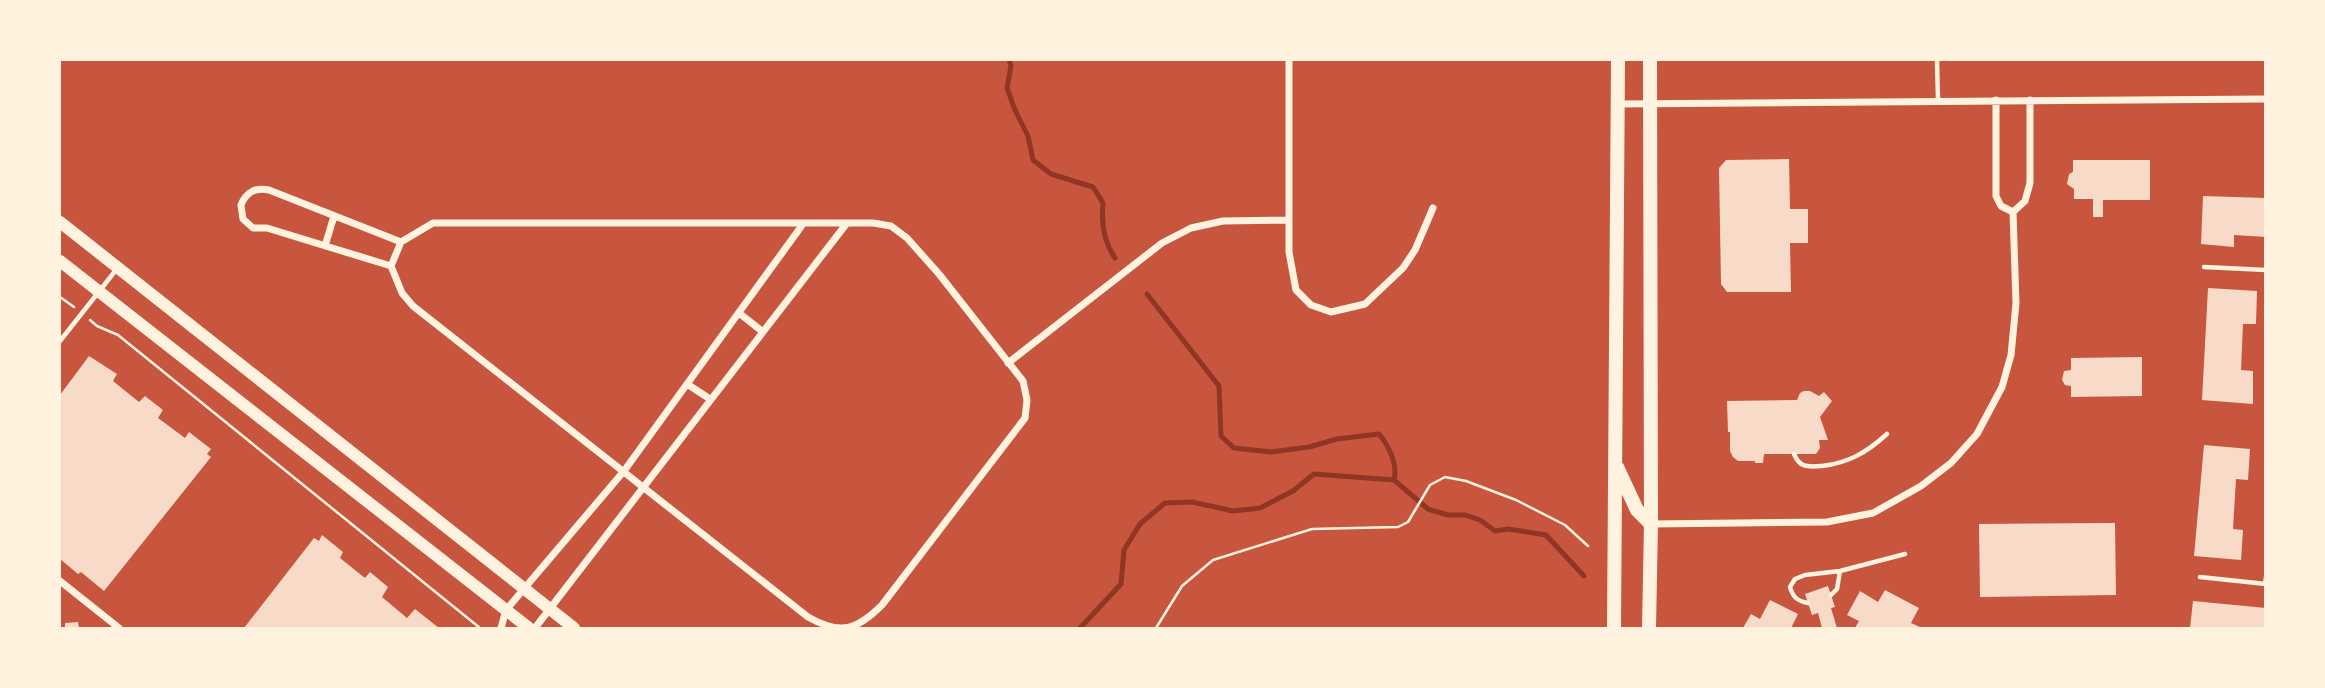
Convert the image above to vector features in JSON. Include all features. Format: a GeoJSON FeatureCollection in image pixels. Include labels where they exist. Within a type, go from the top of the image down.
{"type":"FeatureCollection","features":[{"type":"Feature","properties":{"kind":"main road"},"geometry":{"type":"LineString","coordinates":[[1614,628],[1618,60]]}},
{"type":"Feature","properties":{"kind":"main road"},"geometry":{"type":"LineString","coordinates":[[1649,628],[1650,60]]}},
{"type":"Feature","properties":{"kind":"main road"},"geometry":{"type":"LineString","coordinates":[[1615,462],[1637,510],[1651,524]]}},
{"type":"Feature","properties":{"kind":"street"},"geometry":{"type":"LineString","coordinates":[[1289,60],[1289,252],[1296,290],[1311,305],[1331,312],[1365,304],[1403,268],[1419,243],[1433,208]]}},
{"type":"Feature","properties":{"kind":"street"},"geometry":{"type":"LineString","coordinates":[[1617,104],[2266,99]]}},
{"type":"Feature","properties":{"kind":"street"},"geometry":{"type":"LineString","coordinates":[[1996,100],[1996,196],[2001,206],[2013,212]]}},
{"type":"Feature","properties":{"kind":"street"},"geometry":{"type":"LineString","coordinates":[[1651,524],[1827,522],[1873,513],[1921,486],[1951,463],[1977,434],[2003,387],[2011,355],[2016,303],[2013,212],[2025,201],[2030,183],[2030,100]]}},
{"type":"Feature","properties":{"kind":"street"},"geometry":{"type":"LineString","coordinates":[[391,267],[267,228],[253,228],[243,219],[241,205],[249,193],[262,188],[401,242]]}},
{"type":"Feature","properties":{"kind":"street"},"geometry":{"type":"LineString","coordinates":[[325,246],[334,216]]}},
{"type":"Feature","properties":{"kind":"street"},"geometry":{"type":"LineString","coordinates":[[1008,363],[1171,238],[1191,228],[1223,221],[1289,220]]}},
{"type":"Feature","properties":{"kind":"street"},"geometry":{"type":"LineString","coordinates":[[60,222],[117,270],[574,628]]}},
{"type":"Feature","properties":{"kind":"street"},"geometry":{"type":"LineString","coordinates":[[433,222],[873,223],[891,226],[907,238],[927,260],[1023,381],[1027,400],[1025,418],[882,605],[865,622],[844,628],[825,627],[807,617],[412,306],[402,293],[391,267],[401,242],[433,222]]}},
{"type":"Feature","properties":{"kind":"street"},"geometry":{"type":"LineString","coordinates":[[535,628],[847,223]]}},
{"type":"Feature","properties":{"kind":"street"},"geometry":{"type":"LineString","coordinates":[[501,628],[506,610],[624,471],[803,224]]}},
{"type":"Feature","properties":{"kind":"street"},"geometry":{"type":"LineString","coordinates":[[60,261],[528,628]]}},
{"type":"Feature","properties":{"kind":"street"},"geometry":{"type":"LineString","coordinates":[[739,313],[763,332]]}},
{"type":"Feature","properties":{"kind":"street"},"geometry":{"type":"LineString","coordinates":[[687,384],[710,399]]}},
{"type":"Feature","properties":{"kind":"street"},"geometry":{"type":"LineString","coordinates":[[60,581],[119,628]]}},
{"type":"Feature","properties":{"kind":"lane"},"geometry":{"type":"LineString","coordinates":[[1937,60],[1938,100]]}},
{"type":"Feature","properties":{"kind":"lane"},"geometry":{"type":"LineString","coordinates":[[2204,267],[2266,270]]}},
{"type":"Feature","properties":{"kind":"lane"},"geometry":{"type":"LineString","coordinates":[[60,341],[117,270]]}},
{"type":"Feature","properties":{"kind":"lane"},"geometry":{"type":"LineString","coordinates":[[1794,454],[1798,464],[1804,467],[1836,464],[1864,453],[1887,434]]}},
{"type":"Feature","properties":{"kind":"lane"},"geometry":{"type":"LineString","coordinates":[[1808,603],[1798,601],[1792,595],[1790,587],[1795,579],[1905,554]]}},
{"type":"Feature","properties":{"kind":"lane"},"geometry":{"type":"LineString","coordinates":[[1831,596],[1837,589],[1840,570]]}},
{"type":"Feature","properties":{"kind":"lane"},"geometry":{"type":"LineString","coordinates":[[2200,577],[2265,584],[2266,577]]}},
{"type":"Feature","properties":{"kind":"path"},"geometry":{"type":"LineString","coordinates":[[60,297],[97,326],[118,335],[480,628]]}},
{"type":"Feature","properties":{"kind":"path"},"geometry":{"type":"LineString","coordinates":[[1156,628],[1182,586],[1213,560],[1312,529],[1398,527],[1408,522],[1430,485],[1445,477],[1516,500],[1565,525],[1588,545]]}},
{"type":"Feature","properties":{"kind":"building"},"geometry":{"type":"Polygon","coordinates":[[[1789,159],[1790,209],[1808,209],[1808,243],[1790,243],[1791,292],[1727,292],[1721,284],[1719,168],[1726,160],[1789,159]]]}},
{"type":"Feature","properties":{"kind":"building"},"geometry":{"type":"Polygon","coordinates":[[[2073,160],[2150,160],[2150,200],[2103,200],[2103,217],[2093,217],[2093,199],[2074,199],[2074,189],[2067,184],[2069,174],[2073,172],[2073,160]]]}},
{"type":"Feature","properties":{"kind":"building"},"geometry":{"type":"Polygon","coordinates":[[[2203,196],[2266,198],[2266,237],[2234,235],[2234,247],[2201,244],[2203,196]]]}},
{"type":"Feature","properties":{"kind":"building"},"geometry":{"type":"Polygon","coordinates":[[[2208,288],[2257,291],[2256,324],[2243,324],[2241,370],[2253,371],[2253,404],[2202,400],[2208,288]]]}},
{"type":"Feature","properties":{"kind":"building"},"geometry":{"type":"Polygon","coordinates":[[[89,356],[117,374],[113,381],[139,402],[145,396],[163,410],[158,418],[185,438],[189,432],[211,449],[207,454],[211,457],[104,591],[60,559],[60,395],[89,356]]]}},
{"type":"Feature","properties":{"kind":"building"},"geometry":{"type":"Polygon","coordinates":[[[2142,357],[2142,396],[2071,397],[2071,386],[2065,385],[2062,380],[2064,371],[2071,370],[2071,358],[2142,357]]]}},
{"type":"Feature","properties":{"kind":"building"},"geometry":{"type":"Polygon","coordinates":[[[1804,391],[1819,396],[1824,392],[1832,401],[1820,417],[1828,440],[1819,440],[1820,448],[1816,454],[1764,454],[1763,463],[1738,461],[1733,457],[1730,451],[1727,401],[1797,400],[1804,391]]]}},
{"type":"Feature","properties":{"kind":"building"},"geometry":{"type":"Polygon","coordinates":[[[2204,445],[2250,449],[2248,480],[2236,479],[2233,529],[2243,530],[2241,560],[2194,556],[2204,445]]]}},
{"type":"Feature","properties":{"kind":"building"},"geometry":{"type":"Polygon","coordinates":[[[2115,523],[2116,595],[1980,597],[1979,524],[2115,523]]]}},
{"type":"Feature","properties":{"kind":"building"},"geometry":{"type":"Polygon","coordinates":[[[322,535],[343,552],[340,558],[365,578],[370,572],[388,587],[382,597],[407,618],[415,609],[439,628],[244,628],[314,538],[319,541],[322,535]]]}},
{"type":"Feature","properties":{"kind":"building"},"geometry":{"type":"Polygon","coordinates":[[[1828,586],[1835,607],[1831,608],[1837,628],[1822,628],[1818,613],[1812,615],[1805,594],[1828,586]]]}},
{"type":"Feature","properties":{"kind":"building"},"geometry":{"type":"Polygon","coordinates":[[[1885,590],[1919,608],[1911,623],[1922,628],[1855,628],[1859,621],[1847,615],[1860,591],[1878,602],[1885,590]]]}},
{"type":"Feature","properties":{"kind":"building"},"geometry":{"type":"Polygon","coordinates":[[[1770,600],[1798,614],[1791,628],[1743,628],[1751,614],[1760,619],[1770,600]]]}},
{"type":"Feature","properties":{"kind":"building"},"geometry":{"type":"Polygon","coordinates":[[[2193,601],[2266,608],[2266,628],[2190,628],[2193,601]]]}},
{"type":"Feature","properties":{"kind":"building"},"geometry":{"type":"Polygon","coordinates":[[[78,622],[79,628],[65,628],[65,623],[78,622]]]}},
{"type":"Feature","properties":{"kind":"waterway"},"geometry":{"type":"LineString","coordinates":[[1009,60],[1011,66],[1007,88],[1028,136],[1033,160],[1051,174],[1093,187],[1103,203],[1104,232],[1115,258]]}},
{"type":"Feature","properties":{"kind":"waterway"},"geometry":{"type":"LineString","coordinates":[[1147,294],[1219,386],[1221,436],[1234,448],[1271,452],[1379,434],[1392,456],[1394,480]]}},
{"type":"Feature","properties":{"kind":"waterway"},"geometry":{"type":"LineString","coordinates":[[1080,628],[1121,584],[1124,550],[1140,524],[1165,503],[1192,502],[1233,511],[1260,508],[1293,491],[1314,474],[1394,480],[1428,509],[1448,515],[1465,515],[1480,520],[1495,531],[1508,529],[1546,535],[1584,576]]}}]}
